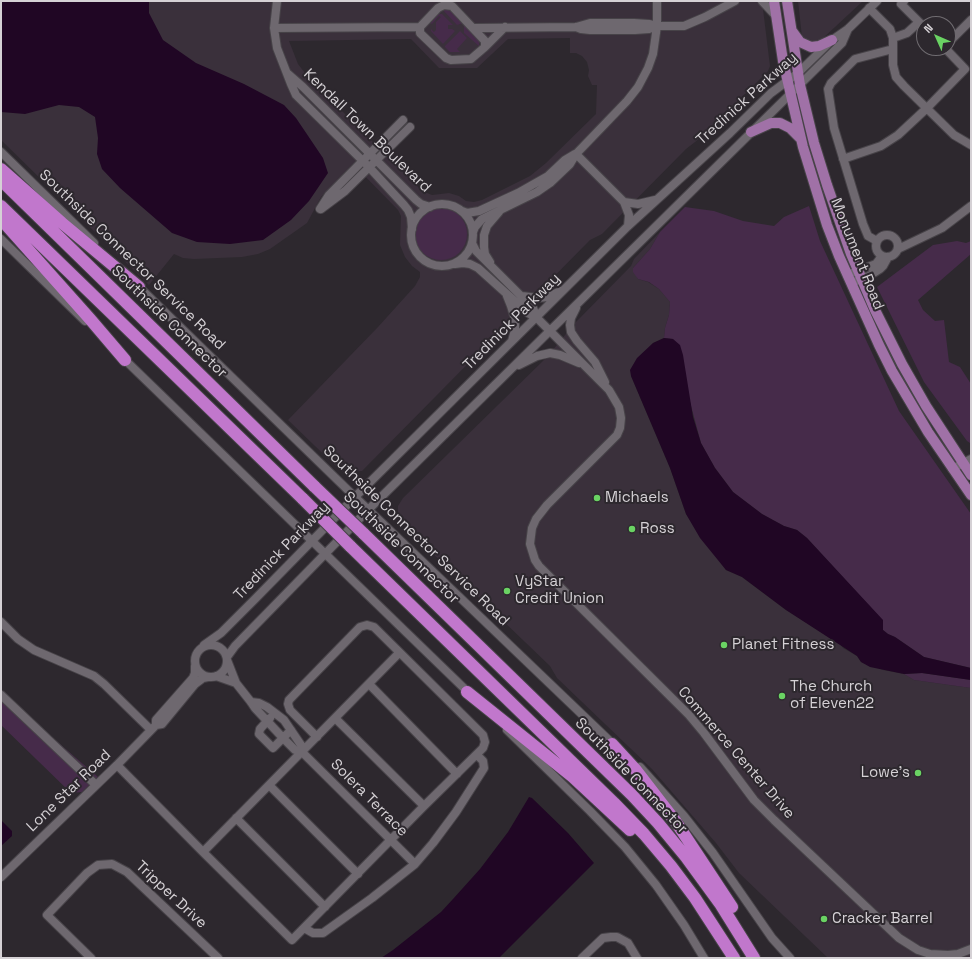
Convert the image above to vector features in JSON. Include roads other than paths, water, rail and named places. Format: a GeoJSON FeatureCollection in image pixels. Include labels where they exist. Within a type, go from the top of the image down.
{"type":"FeatureCollection","features":[{"type":"Feature","properties":{"kind":"highway"},"geometry":{"type":"LineString","coordinates":[[1,169],[62,223],[139,286]]}},
{"type":"Feature","properties":{"kind":"highway","name":"Southside Connector"},"geometry":{"type":"LineString","coordinates":[[1,180],[632,795],[658,823],[686,857],[721,905],[756,958]]}},
{"type":"Feature","properties":{"kind":"highway","name":"Southside Connector"},"geometry":{"type":"LineString","coordinates":[[1,206],[614,803],[644,834],[671,866],[695,898],[733,958]]}},
{"type":"Feature","properties":{"kind":"highway"},"geometry":{"type":"LineString","coordinates":[[1,218],[125,360]]}},
{"type":"Feature","properties":{"kind":"highway"},"geometry":{"type":"LineString","coordinates":[[468,692],[573,777],[649,850],[677,883],[733,958]]}},
{"type":"Feature","properties":{"kind":"highway"},"geometry":{"type":"LineString","coordinates":[[612,744],[659,798],[692,845],[747,932],[756,958]]}},
{"type":"Feature","properties":{"kind":"main road","name":"Monument Road"},"geometry":{"type":"LineString","coordinates":[[774,1],[790,93],[801,139],[827,225],[849,279],[892,371],[928,432],[971,495]]}},
{"type":"Feature","properties":{"kind":"main road","name":"Monument Road"},"geometry":{"type":"LineString","coordinates":[[787,1],[790,30],[800,84],[814,144],[827,185],[860,275],[902,364],[926,406],[967,461],[971,475]]}},
{"type":"Feature","properties":{"kind":"main road"},"geometry":{"type":"LineString","coordinates":[[790,30],[800,42],[811,48],[832,40]]}},
{"type":"Feature","properties":{"kind":"main road"},"geometry":{"type":"LineString","coordinates":[[751,132],[771,123],[780,123],[790,128],[801,139]]}},
{"type":"Feature","properties":{"kind":"street","name":"Kendall Town Boulevard"},"geometry":{"type":"LineString","coordinates":[[276,1],[274,28],[277,48],[296,95],[369,167],[408,210],[411,216],[412,229]]}},
{"type":"Feature","properties":{"kind":"street"},"geometry":{"type":"LineString","coordinates":[[576,154],[565,160],[548,176],[518,194],[479,211],[467,213],[446,205],[430,207],[418,216],[412,229],[411,237],[416,253],[422,259],[437,266],[454,264],[465,255],[472,243],[475,227],[482,220],[537,192],[550,183],[570,164],[576,154],[627,101],[638,87],[648,68],[653,54],[657,26],[657,1]]}},
{"type":"Feature","properties":{"kind":"street"},"geometry":{"type":"LineString","coordinates":[[473,28],[576,27],[590,23],[634,23],[657,26],[684,26],[735,1]]}},
{"type":"Feature","properties":{"kind":"street"},"geometry":{"type":"LineString","coordinates":[[762,1],[776,16]]}},
{"type":"Feature","properties":{"kind":"street","name":"Tredinick Parkway"},"geometry":{"type":"LineString","coordinates":[[204,645],[221,632],[628,226],[730,133],[771,93],[798,73],[832,40],[848,29],[877,1]]}},
{"type":"Feature","properties":{"kind":"street"},"geometry":{"type":"LineString","coordinates":[[904,1],[901,4],[916,18]]}},
{"type":"Feature","properties":{"kind":"street"},"geometry":{"type":"LineString","coordinates":[[485,47],[485,41],[473,28],[452,6],[444,3],[420,27],[420,33],[441,55],[451,60],[471,59],[485,47],[505,27]]}},
{"type":"Feature","properties":{"kind":"street"},"geometry":{"type":"LineString","coordinates":[[869,8],[890,29],[893,38],[896,77],[954,135],[971,145]]}},
{"type":"Feature","properties":{"kind":"street"},"geometry":{"type":"LineString","coordinates":[[956,35],[971,20]]}},
{"type":"Feature","properties":{"kind":"street"},"geometry":{"type":"LineString","coordinates":[[274,28],[420,27]]}},
{"type":"Feature","properties":{"kind":"street"},"geometry":{"type":"LineString","coordinates":[[893,38],[916,27]]}},
{"type":"Feature","properties":{"kind":"street","name":"Tredinick Parkway"},"geometry":{"type":"LineString","coordinates":[[227,658],[235,646],[368,510],[842,43],[848,29]]}},
{"type":"Feature","properties":{"kind":"street"},"geometry":{"type":"LineString","coordinates":[[877,241],[868,236],[863,224],[834,128],[828,89],[855,60],[893,49]]}},
{"type":"Feature","properties":{"kind":"street"},"geometry":{"type":"LineString","coordinates":[[843,159],[881,146],[910,125],[965,69],[953,56]]}},
{"type":"Feature","properties":{"kind":"street","name":"Kendall Town Boulevard"},"geometry":{"type":"LineString","coordinates":[[286,73],[296,80],[416,200],[421,204],[430,207]]}},
{"type":"Feature","properties":{"kind":"street"},"geometry":{"type":"LineString","coordinates":[[403,120],[329,195],[320,209],[345,191],[410,127]]}},
{"type":"Feature","properties":{"kind":"street","name":"Southside Connector Service Road"},"geometry":{"type":"LineString","coordinates":[[1,152],[368,510],[612,744],[637,765],[684,816],[713,853],[772,938],[790,958]]}},
{"type":"Feature","properties":{"kind":"street"},"geometry":{"type":"LineString","coordinates":[[576,154],[624,202],[629,215],[628,226]]}},
{"type":"Feature","properties":{"kind":"street"},"geometry":{"type":"LineString","coordinates":[[624,202],[638,204],[657,199]]}},
{"type":"Feature","properties":{"kind":"street"},"geometry":{"type":"LineString","coordinates":[[885,256],[893,255],[898,249],[942,228],[971,206]]}},
{"type":"Feature","properties":{"kind":"street"},"geometry":{"type":"LineString","coordinates":[[492,266],[485,254],[483,240],[484,234],[487,226],[504,209]]}},
{"type":"Feature","properties":{"kind":"street"},"geometry":{"type":"LineString","coordinates":[[461,211],[469,220],[473,232]]}},
{"type":"Feature","properties":{"kind":"street"},"geometry":{"type":"LineString","coordinates":[[877,241],[885,235],[894,237],[898,243],[898,249]]}},
{"type":"Feature","properties":{"kind":"street"},"geometry":{"type":"LineString","coordinates":[[1,239],[590,811],[624,847],[656,885],[684,925],[704,958]]}},
{"type":"Feature","properties":{"kind":"street"},"geometry":{"type":"LineString","coordinates":[[877,241],[877,248],[885,256]]}},
{"type":"Feature","properties":{"kind":"street","name":"Commerce Center Drive"},"geometry":{"type":"LineString","coordinates":[[472,243],[476,251],[533,308],[537,318]]}},
{"type":"Feature","properties":{"kind":"street"},"geometry":{"type":"LineString","coordinates":[[849,279],[880,270],[884,266],[885,256]]}},
{"type":"Feature","properties":{"kind":"street","name":"Commerce Center Drive"},"geometry":{"type":"LineString","coordinates":[[454,264],[470,264],[478,268],[528,313],[537,318],[609,390],[619,407],[621,418],[620,428],[617,434],[536,519],[532,528],[530,544],[535,560],[548,575],[690,716],[741,784],[771,817],[899,938],[918,950],[930,954],[958,954],[971,949]]}},
{"type":"Feature","properties":{"kind":"street"},"geometry":{"type":"LineString","coordinates":[[522,296],[538,298],[547,297],[565,289]]}},
{"type":"Feature","properties":{"kind":"street"},"geometry":{"type":"LineString","coordinates":[[504,292],[511,306],[515,319],[515,330],[511,343]]}},
{"type":"Feature","properties":{"kind":"street"},"geometry":{"type":"LineString","coordinates":[[578,303],[571,318],[571,332],[595,362],[609,390]]}},
{"type":"Feature","properties":{"kind":"street"},"geometry":{"type":"LineString","coordinates":[[512,368],[537,356],[550,353],[560,355],[583,364]]}},
{"type":"Feature","properties":{"kind":"street"},"geometry":{"type":"LineString","coordinates":[[952,469],[967,461]]}},
{"type":"Feature","properties":{"kind":"street"},"geometry":{"type":"LineString","coordinates":[[1,622],[18,639],[34,650],[94,676],[153,727]]}},
{"type":"Feature","properties":{"kind":"street"},"geometry":{"type":"LineString","coordinates":[[117,765],[292,940],[483,748],[485,742],[483,735],[374,628],[367,624],[354,632],[289,700],[288,704],[290,710],[317,737]]}},
{"type":"Feature","properties":{"kind":"street"},"geometry":{"type":"LineString","coordinates":[[216,676],[226,668],[227,658],[222,649],[218,646],[214,644],[204,645],[196,653],[194,662],[200,673],[208,677],[216,676],[236,683]]}},
{"type":"Feature","properties":{"kind":"street"},"geometry":{"type":"LineString","coordinates":[[203,852],[399,653]]}},
{"type":"Feature","properties":{"kind":"street","name":"Solera Terrace"},"geometry":{"type":"LineString","coordinates":[[227,658],[236,683],[265,723],[281,740],[295,750],[302,752],[415,864]]}},
{"type":"Feature","properties":{"kind":"street","name":"Lone Star Road"},"geometry":{"type":"LineString","coordinates":[[1,877],[117,765],[153,727],[156,720],[193,678],[195,666]]}},
{"type":"Feature","properties":{"kind":"street","name":"Lone Star Road"},"geometry":{"type":"LineString","coordinates":[[153,727],[162,724],[195,684],[203,678],[208,677]]}},
{"type":"Feature","properties":{"kind":"street"},"geometry":{"type":"LineString","coordinates":[[369,684],[457,774]]}},
{"type":"Feature","properties":{"kind":"street"},"geometry":{"type":"LineString","coordinates":[[1,695],[96,785]]}},
{"type":"Feature","properties":{"kind":"street","name":"Solera Terrace"},"geometry":{"type":"LineString","coordinates":[[251,702],[259,703],[276,713],[284,720],[301,745],[302,752]]}},
{"type":"Feature","properties":{"kind":"street"},"geometry":{"type":"LineString","coordinates":[[276,713],[260,729],[259,734],[273,748],[291,730]]}},
{"type":"Feature","properties":{"kind":"street"},"geometry":{"type":"LineString","coordinates":[[335,718],[424,806]]}},
{"type":"Feature","properties":{"kind":"street"},"geometry":{"type":"LineString","coordinates":[[304,928],[313,933],[324,933],[415,864],[433,844],[456,812],[484,768],[483,761],[476,755]]}},
{"type":"Feature","properties":{"kind":"street"},"geometry":{"type":"LineString","coordinates":[[269,786],[358,874]]}},
{"type":"Feature","properties":{"kind":"street"},"geometry":{"type":"LineString","coordinates":[[236,818],[325,907]]}},
{"type":"Feature","properties":{"kind":"street","name":"Tripper Drive"},"geometry":{"type":"LineString","coordinates":[[91,958],[47,915],[87,873],[98,865],[112,864],[127,872],[218,958]]}},
{"type":"Feature","properties":{"kind":"street"},"geometry":{"type":"LineString","coordinates":[[582,958],[603,938],[617,937],[628,943],[637,958]]}},
{"type":"Feature","properties":{"kind":"place","name":"Michaels"},"geometry":{"type":"Point","coordinates":[597,498]}},
{"type":"Feature","properties":{"kind":"place","name":"Ross"},"geometry":{"type":"Point","coordinates":[632,529]}},
{"type":"Feature","properties":{"kind":"place","name":"VyStar Credit Union"},"geometry":{"type":"Point","coordinates":[507,591]}},
{"type":"Feature","properties":{"kind":"place","name":"Planet Fitness"},"geometry":{"type":"Point","coordinates":[724,645]}},
{"type":"Feature","properties":{"kind":"place","name":"The Church of Eleven22"},"geometry":{"type":"Point","coordinates":[782,696]}},
{"type":"Feature","properties":{"kind":"place","name":"Lowe's"},"geometry":{"type":"Point","coordinates":[918,773]}},
{"type":"Feature","properties":{"kind":"place","name":"Cracker Barrel"},"geometry":{"type":"Point","coordinates":[824,919]}}]}
